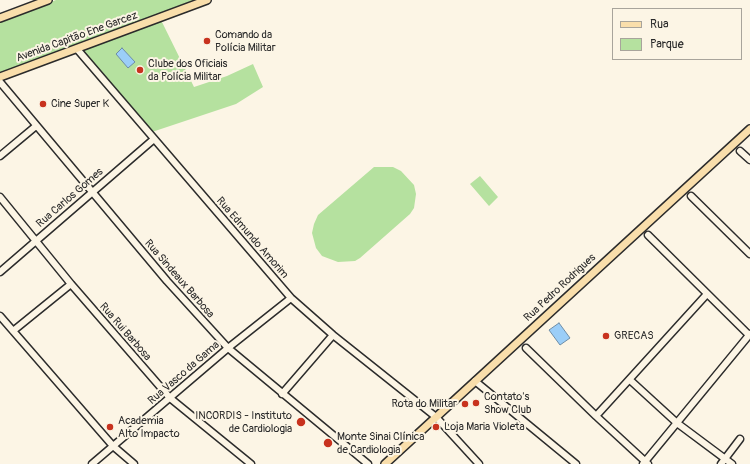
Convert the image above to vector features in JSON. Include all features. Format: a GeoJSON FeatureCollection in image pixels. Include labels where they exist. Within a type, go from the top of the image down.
{"type":"FeatureCollection","features":[{"type":"Feature","properties":{"kind":"main road"},"geometry":{"type":"LineString","coordinates":[[0,18],[48,0]]}},
{"type":"Feature","properties":{"kind":"main road","name":"Avenida Capitão Ene Garcez"},"geometry":{"type":"LineString","coordinates":[[0,77],[207,0]]}},
{"type":"Feature","properties":{"kind":"main road","name":"Rua Pedro Rodrigues"},"geometry":{"type":"LineString","coordinates":[[386,464],[750,129]]}},
{"type":"Feature","properties":{"kind":"street","name":"Rua Edmundo Amorim"},"geometry":{"type":"LineString","coordinates":[[76,49],[291,298],[333,335],[436,417],[479,464]]}},
{"type":"Feature","properties":{"kind":"street","name":"Rua Sindeaux Barbosa"},"geometry":{"type":"LineString","coordinates":[[0,82],[167,282],[228,348],[368,464]]}},
{"type":"Feature","properties":{"kind":"street"},"geometry":{"type":"LineString","coordinates":[[0,156],[36,126]]}},
{"type":"Feature","properties":{"kind":"street","name":"Rua Carlos Gomes"},"geometry":{"type":"LineString","coordinates":[[0,272],[154,139]]}},
{"type":"Feature","properties":{"kind":"street"},"geometry":{"type":"LineString","coordinates":[[740,151],[750,160]]}},
{"type":"Feature","properties":{"kind":"street"},"geometry":{"type":"LineString","coordinates":[[691,196],[750,254]]}},
{"type":"Feature","properties":{"kind":"street","name":"Rua Rui Barbosa"},"geometry":{"type":"LineString","coordinates":[[0,197],[71,284],[170,398],[251,464]]}},
{"type":"Feature","properties":{"kind":"street"},"geometry":{"type":"LineString","coordinates":[[526,348],[645,463],[749,334],[648,235]]}},
{"type":"Feature","properties":{"kind":"street"},"geometry":{"type":"LineString","coordinates":[[13,331],[71,284]]}},
{"type":"Feature","properties":{"kind":"street"},"geometry":{"type":"LineString","coordinates":[[596,416],[707,294]]}},
{"type":"Feature","properties":{"kind":"street","name":"Rua Vasco da Gama"},"geometry":{"type":"LineString","coordinates":[[92,464],[228,348],[291,298]]}},
{"type":"Feature","properties":{"kind":"street"},"geometry":{"type":"LineString","coordinates":[[0,316],[112,446],[134,464]]}},
{"type":"Feature","properties":{"kind":"street"},"geometry":{"type":"LineString","coordinates":[[282,394],[333,335]]}},
{"type":"Feature","properties":{"kind":"street"},"geometry":{"type":"LineString","coordinates":[[630,380],[677,423],[723,461],[732,464]]}},
{"type":"Feature","properties":{"kind":"street"},"geometry":{"type":"LineString","coordinates":[[475,381],[576,464]]}},
{"type":"Feature","properties":{"kind":"street"},"geometry":{"type":"LineString","coordinates":[[723,461],[740,439]]}},
{"type":"Feature","properties":{"kind":"green space"},"geometry":{"type":"Polygon","coordinates":[[[56,0],[194,0],[0,75],[0,22],[56,0]]]}},
{"type":"Feature","properties":{"kind":"green space","name":"Clube dos Oficiais da Polícia Militar"},"geometry":{"type":"Polygon","coordinates":[[[160,18],[194,87],[227,76],[253,64],[263,87],[236,104],[149,133],[77,49],[160,18]]]}},
{"type":"Feature","properties":{"kind":"green space"},"geometry":{"type":"Polygon","coordinates":[[[374,167],[393,167],[401,171],[414,185],[416,194],[414,208],[410,214],[355,261],[338,262],[322,256],[316,248],[312,233],[318,215],[374,167]]]}},
{"type":"Feature","properties":{"kind":"green space"},"geometry":{"type":"Polygon","coordinates":[[[480,176],[498,197],[489,206],[470,184],[480,176]]]}},
{"type":"Feature","properties":{"kind":"water"},"geometry":{"type":"Polygon","coordinates":[[[122,48],[135,62],[128,68],[116,54],[122,48]]]}},
{"type":"Feature","properties":{"kind":"water"},"geometry":{"type":"Polygon","coordinates":[[[559,323],[570,338],[560,345],[549,330],[559,323]]]}},
{"type":"Feature","properties":{"kind":"place","name":"Comando da Polícia Militar"},"geometry":{"type":"Point","coordinates":[207,41]}},
{"type":"Feature","properties":{"kind":"place","name":"Clube dos Oficiais da Polícia Militar"},"geometry":{"type":"Point","coordinates":[140,70]}},
{"type":"Feature","properties":{"kind":"place","name":"Cine Super K"},"geometry":{"type":"Point","coordinates":[43,104]}},
{"type":"Feature","properties":{"kind":"place","name":"GRECAS"},"geometry":{"type":"Point","coordinates":[606,336]}},
{"type":"Feature","properties":{"kind":"place","name":"Contato's Show Club"},"geometry":{"type":"Point","coordinates":[476,403]}},
{"type":"Feature","properties":{"kind":"place","name":"Rota do Militar"},"geometry":{"type":"Point","coordinates":[465,404]}},
{"type":"Feature","properties":{"kind":"place","name":"INCORDIS - Instituto de Cardiologia"},"geometry":{"type":"Point","coordinates":[301,422]}},
{"type":"Feature","properties":{"kind":"place","name":"Academia Alto Impacto"},"geometry":{"type":"Point","coordinates":[110,427]}},
{"type":"Feature","properties":{"kind":"place","name":"Loja Maria Violeta"},"geometry":{"type":"Point","coordinates":[436,427]}},
{"type":"Feature","properties":{"kind":"place","name":"Monte Sinai Clínica de Cardiologia"},"geometry":{"type":"Point","coordinates":[328,443]}}]}
